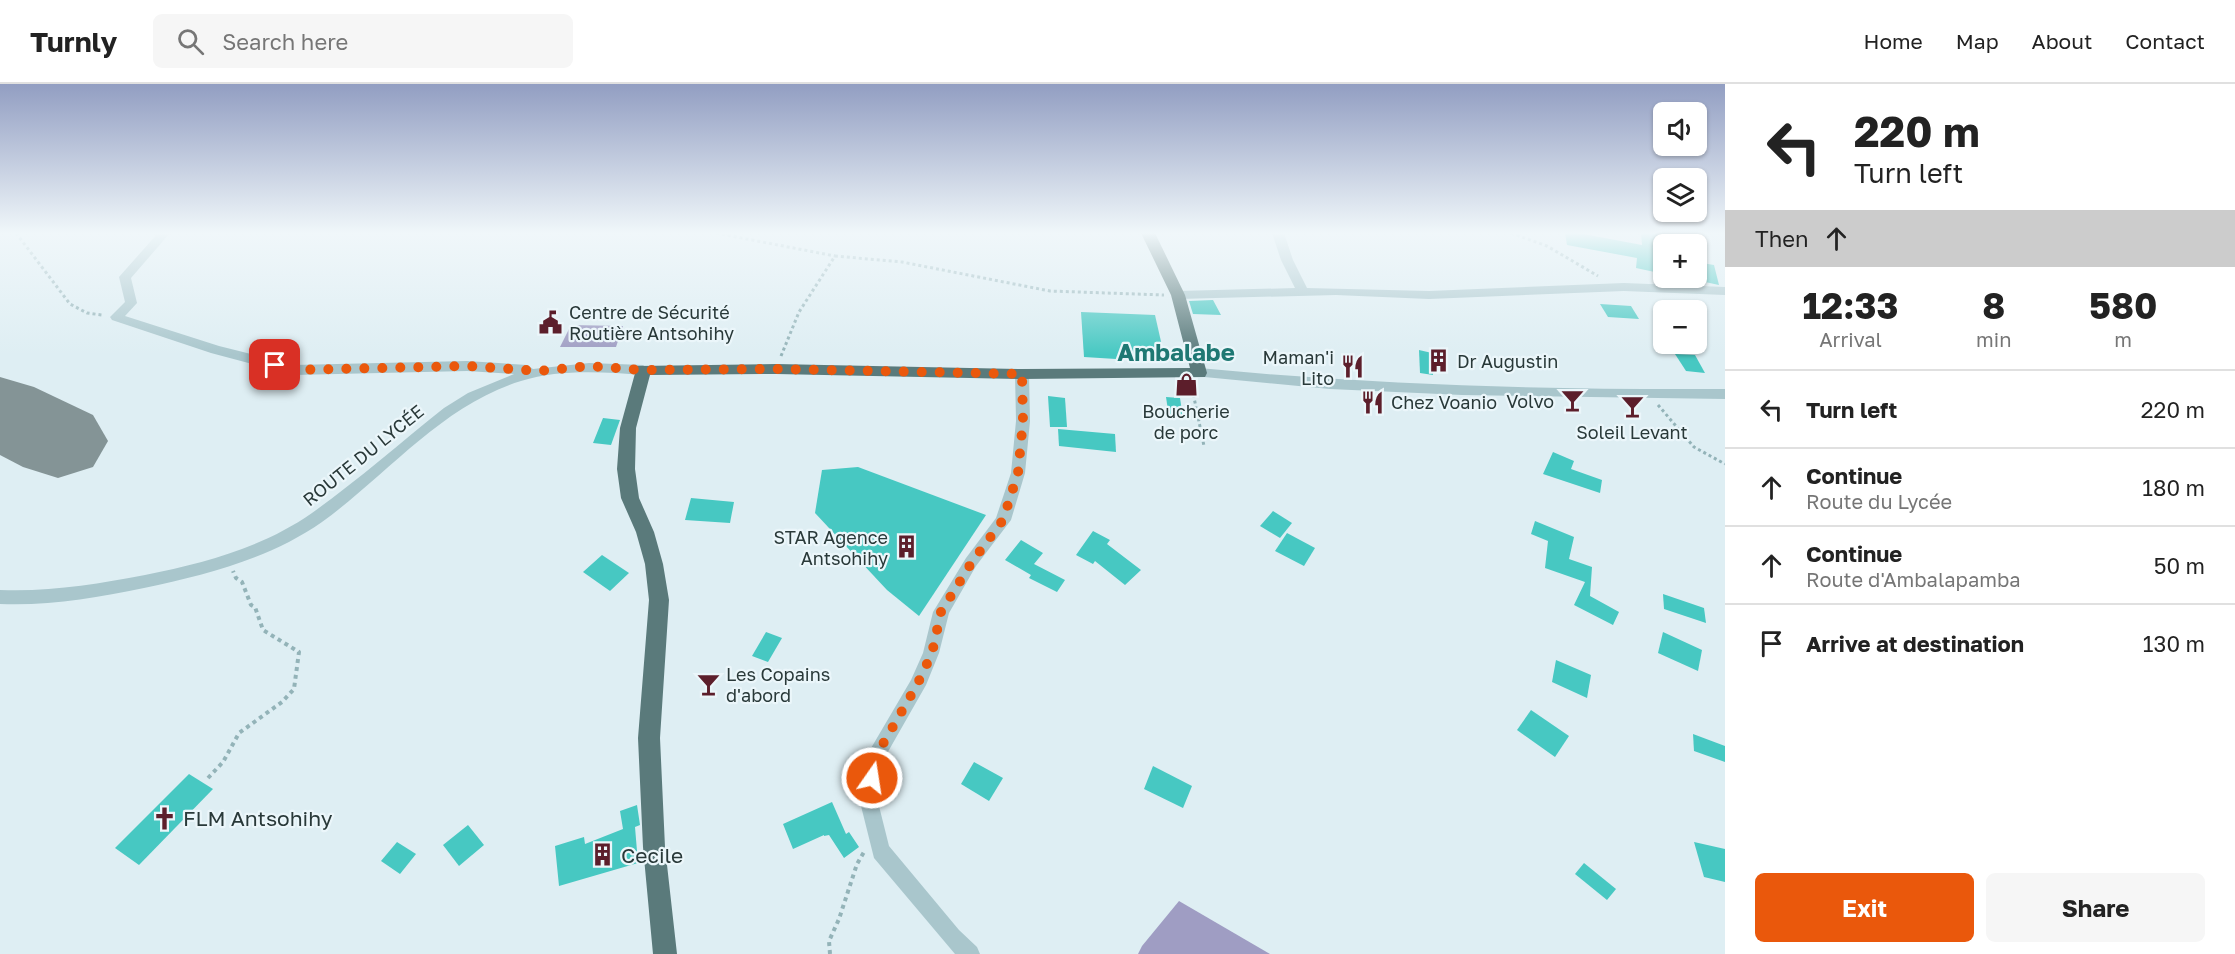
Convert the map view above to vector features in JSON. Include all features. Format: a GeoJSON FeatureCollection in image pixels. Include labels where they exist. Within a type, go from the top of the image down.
{"type":"FeatureCollection","features":[{"type":"Feature","properties":{"kind":"main road"},"geometry":{"type":"LineString","coordinates":[[665,954],[654,847],[649,738],[659,600],[654,564],[645,532],[630,498],[626,469],[628,428],[642,370],[776,369],[1022,374],[1194,373],[1178,296],[1167,274]]}},
{"type":"Feature","properties":{"kind":"street"},"geometry":{"type":"LineString","coordinates":[[128,274],[125,277],[131,303],[116,317],[216,350],[294,370],[467,366],[539,371]]}},
{"type":"Feature","properties":{"kind":"street"},"geometry":{"type":"LineString","coordinates":[[1294,274],[1303,293]]}},
{"type":"Feature","properties":{"kind":"street"},"geometry":{"type":"LineString","coordinates":[[1178,296],[1336,291],[1429,295],[1615,287],[1725,291]]}},
{"type":"Feature","properties":{"kind":"street","name":"ROUTE DU LYCÉE"},"geometry":{"type":"LineString","coordinates":[[0,597],[43,599],[81,595],[228,561],[292,532],[316,518],[449,411],[472,396],[504,381],[539,371],[589,366],[642,370]]}},
{"type":"Feature","properties":{"kind":"street"},"geometry":{"type":"LineString","coordinates":[[1194,373],[1404,389],[1648,395],[1725,394]]}},
{"type":"Feature","properties":{"kind":"street"},"geometry":{"type":"LineString","coordinates":[[970,954],[952,937],[881,851],[869,801],[876,756],[917,685],[932,653],[941,612],[972,562],[1003,520],[1015,482],[1023,421],[1022,374]]}},
{"type":"Feature","properties":{"kind":"path"},"geometry":{"type":"LineString","coordinates":[[47,274],[70,304],[87,313],[116,317]]}},
{"type":"Feature","properties":{"kind":"path"},"geometry":{"type":"LineString","coordinates":[[776,369],[799,312],[824,274]]}},
{"type":"Feature","properties":{"kind":"path"},"geometry":{"type":"LineString","coordinates":[[961,274],[1050,291],[1178,296]]}},
{"type":"Feature","properties":{"kind":"path"},"geometry":{"type":"LineString","coordinates":[[1593,274],[1615,287]]}},
{"type":"Feature","properties":{"kind":"path"},"geometry":{"type":"LineString","coordinates":[[1194,373],[1204,446]]}},
{"type":"Feature","properties":{"kind":"path"},"geometry":{"type":"LineString","coordinates":[[1648,395],[1690,445],[1709,458],[1725,464]]}},
{"type":"Feature","properties":{"kind":"path"},"geometry":{"type":"LineString","coordinates":[[208,778],[223,762],[238,733],[282,702],[294,690],[298,664],[299,652],[263,630],[255,607],[250,605],[242,582],[236,578],[228,561]]}},
{"type":"Feature","properties":{"kind":"path"},"geometry":{"type":"LineString","coordinates":[[830,954],[829,941],[839,919],[857,864],[876,833]]}},
{"type":"Feature","properties":{"kind":"shaded area"},"geometry":{"type":"Polygon","coordinates":[[[571,325],[623,326],[616,347],[560,347],[571,325]]]}},
{"type":"Feature","properties":{"kind":"shaded area"},"geometry":{"type":"Polygon","coordinates":[[[1179,901],[1270,954],[1138,954],[1179,901]]]}},
{"type":"Feature","properties":{"kind":"building"},"geometry":{"type":"Polygon","coordinates":[[[1707,274],[1716,274],[1719,285],[1707,282],[1707,274]]]}},
{"type":"Feature","properties":{"kind":"building"},"geometry":{"type":"Polygon","coordinates":[[[1213,300],[1221,315],[1193,314],[1189,301],[1213,300]]]}},
{"type":"Feature","properties":{"kind":"building"},"geometry":{"type":"Polygon","coordinates":[[[1600,304],[1631,306],[1639,319],[1608,317],[1600,304]]]}},
{"type":"Feature","properties":{"kind":"building"},"geometry":{"type":"Polygon","coordinates":[[[1081,312],[1155,315],[1162,346],[1148,361],[1084,357],[1081,312]]]}},
{"type":"Feature","properties":{"kind":"building"},"geometry":{"type":"Polygon","coordinates":[[[1419,350],[1432,353],[1433,375],[1420,373],[1419,350]]]}},
{"type":"Feature","properties":{"kind":"building"},"geometry":{"type":"Polygon","coordinates":[[[1675,354],[1695,355],[1705,373],[1686,371],[1675,354]]]}},
{"type":"Feature","properties":{"kind":"building"},"geometry":{"type":"Polygon","coordinates":[[[1048,396],[1065,398],[1067,427],[1050,427],[1048,396]]]}},
{"type":"Feature","properties":{"kind":"building"},"geometry":{"type":"Polygon","coordinates":[[[1166,397],[1180,398],[1183,418],[1169,417],[1166,397]]]}},
{"type":"Feature","properties":{"kind":"building"},"geometry":{"type":"Polygon","coordinates":[[[603,418],[620,420],[611,445],[593,443],[603,418]]]}},
{"type":"Feature","properties":{"kind":"building"},"geometry":{"type":"Polygon","coordinates":[[[1058,429],[1115,434],[1116,452],[1059,446],[1058,429]]]}},
{"type":"Feature","properties":{"kind":"building"},"geometry":{"type":"Polygon","coordinates":[[[1553,452],[1574,461],[1571,469],[1602,480],[1600,493],[1543,474],[1553,452]]]}},
{"type":"Feature","properties":{"kind":"building","name":"STAR Agence Antsohihy"},"geometry":{"type":"Polygon","coordinates":[[[858,467],[986,515],[919,616],[887,590],[815,513],[822,470],[858,467]]]}},
{"type":"Feature","properties":{"kind":"building"},"geometry":{"type":"Polygon","coordinates":[[[691,498],[734,502],[730,523],[685,520],[691,498]]]}},
{"type":"Feature","properties":{"kind":"building"},"geometry":{"type":"Polygon","coordinates":[[[1273,511],[1292,523],[1280,538],[1260,526],[1273,511]]]}},
{"type":"Feature","properties":{"kind":"building"},"geometry":{"type":"Polygon","coordinates":[[[1535,521],[1574,537],[1569,559],[1592,567],[1590,596],[1619,612],[1613,625],[1574,605],[1585,582],[1545,568],[1548,541],[1531,534],[1535,521]]]}},
{"type":"Feature","properties":{"kind":"building"},"geometry":{"type":"Polygon","coordinates":[[[1093,531],[1110,540],[1107,544],[1141,570],[1125,585],[1095,561],[1093,564],[1076,555],[1093,531]]]}},
{"type":"Feature","properties":{"kind":"building"},"geometry":{"type":"Polygon","coordinates":[[[1287,533],[1315,548],[1304,566],[1275,551],[1287,533]]]}},
{"type":"Feature","properties":{"kind":"building"},"geometry":{"type":"Polygon","coordinates":[[[1021,540],[1043,553],[1034,564],[1065,580],[1057,592],[1029,578],[1031,575],[1005,560],[1021,540]]]}},
{"type":"Feature","properties":{"kind":"building"},"geometry":{"type":"Polygon","coordinates":[[[602,555],[629,573],[610,591],[583,572],[602,555]]]}},
{"type":"Feature","properties":{"kind":"building"},"geometry":{"type":"Polygon","coordinates":[[[1663,594],[1704,608],[1706,623],[1664,609],[1663,594]]]}},
{"type":"Feature","properties":{"kind":"building"},"geometry":{"type":"Polygon","coordinates":[[[766,632],[782,638],[768,662],[752,656],[766,632]]]}},
{"type":"Feature","properties":{"kind":"building"},"geometry":{"type":"Polygon","coordinates":[[[1663,632],[1702,650],[1698,671],[1658,653],[1663,632]]]}},
{"type":"Feature","properties":{"kind":"building"},"geometry":{"type":"Polygon","coordinates":[[[1556,660],[1591,675],[1587,698],[1552,682],[1556,660]]]}},
{"type":"Feature","properties":{"kind":"building"},"geometry":{"type":"Polygon","coordinates":[[[1531,710],[1569,736],[1555,757],[1517,730],[1531,710]]]}},
{"type":"Feature","properties":{"kind":"building"},"geometry":{"type":"Polygon","coordinates":[[[1693,734],[1725,746],[1725,762],[1694,751],[1693,734]]]}},
{"type":"Feature","properties":{"kind":"building"},"geometry":{"type":"Polygon","coordinates":[[[974,762],[1003,778],[989,801],[961,784],[974,762]]]}},
{"type":"Feature","properties":{"kind":"building"},"geometry":{"type":"Polygon","coordinates":[[[1153,766],[1192,786],[1183,808],[1144,789],[1153,766]]]}},
{"type":"Feature","properties":{"kind":"building","name":"FLM Antsohihy"},"geometry":{"type":"Polygon","coordinates":[[[189,774],[213,789],[139,865],[115,848],[189,774]]]}},
{"type":"Feature","properties":{"kind":"building"},"geometry":{"type":"Polygon","coordinates":[[[832,802],[846,834],[849,832],[859,847],[844,858],[829,835],[824,835],[793,849],[783,824],[832,802]]]}},
{"type":"Feature","properties":{"kind":"building"},"geometry":{"type":"Polygon","coordinates":[[[637,805],[640,825],[635,827],[638,863],[559,886],[555,846],[584,837],[585,844],[623,829],[620,811],[637,805]]]}},
{"type":"Feature","properties":{"kind":"building"},"geometry":{"type":"Polygon","coordinates":[[[468,825],[484,845],[459,866],[443,845],[468,825]]]}},
{"type":"Feature","properties":{"kind":"building"},"geometry":{"type":"Polygon","coordinates":[[[397,842],[416,854],[400,874],[381,861],[397,842]]]}},
{"type":"Feature","properties":{"kind":"building"},"geometry":{"type":"Polygon","coordinates":[[[1694,842],[1725,849],[1725,882],[1704,877],[1694,842]]]}},
{"type":"Feature","properties":{"kind":"building"},"geometry":{"type":"Polygon","coordinates":[[[1584,863],[1616,889],[1607,900],[1575,874],[1584,863]]]}},
{"type":"Feature","properties":{"kind":"runway"},"geometry":{"type":"LineString","coordinates":[[0,412],[58,441]]}},
{"type":"Feature","properties":{"kind":"place","name":"Centre de Sécurité Routière Antsohihy"},"geometry":{"type":"Point","coordinates":[551,322]}},
{"type":"Feature","properties":{"kind":"place","name":"Dr Augustin"},"geometry":{"type":"Point","coordinates":[1439,361]}},
{"type":"Feature","properties":{"kind":"place","name":"Maman'i Lito"},"geometry":{"type":"Point","coordinates":[1352,367]}},
{"type":"Feature","properties":{"kind":"place","name":"Boucherie de porc"},"geometry":{"type":"Point","coordinates":[1186,385]}},
{"type":"Feature","properties":{"kind":"place","name":"Volvo"},"geometry":{"type":"Point","coordinates":[1572,401]}},
{"type":"Feature","properties":{"kind":"place","name":"Chez Voanio"},"geometry":{"type":"Point","coordinates":[1373,402]}},
{"type":"Feature","properties":{"kind":"place","name":"Soleil Levant"},"geometry":{"type":"Point","coordinates":[1632,406]}},
{"type":"Feature","properties":{"kind":"place","name":"STAR Agence Antsohihy"},"geometry":{"type":"Point","coordinates":[906,547]}},
{"type":"Feature","properties":{"kind":"place","name":"Les Copains d'abord"},"geometry":{"type":"Point","coordinates":[708,684]}},
{"type":"Feature","properties":{"kind":"place","name":"FLM Antsohihy"},"geometry":{"type":"Point","coordinates":[165,818]}},
{"type":"Feature","properties":{"kind":"place","name":"Cecile"},"geometry":{"type":"Point","coordinates":[603,855]}},
{"type":"Feature","properties":{"kind":"district","name":"Ambalabe"},"geometry":{"type":"Point","coordinates":[1176,351]}},
{"type":"Feature","properties":{"kind":"route"},"geometry":{"type":"LineString","coordinates":[[275,365],[294,370],[467,366],[539,371],[589,366],[642,370],[776,369],[1022,374],[1023,421],[1018,473],[1003,520],[972,562],[941,612],[932,653],[917,685],[876,756],[872,778]]}}]}
